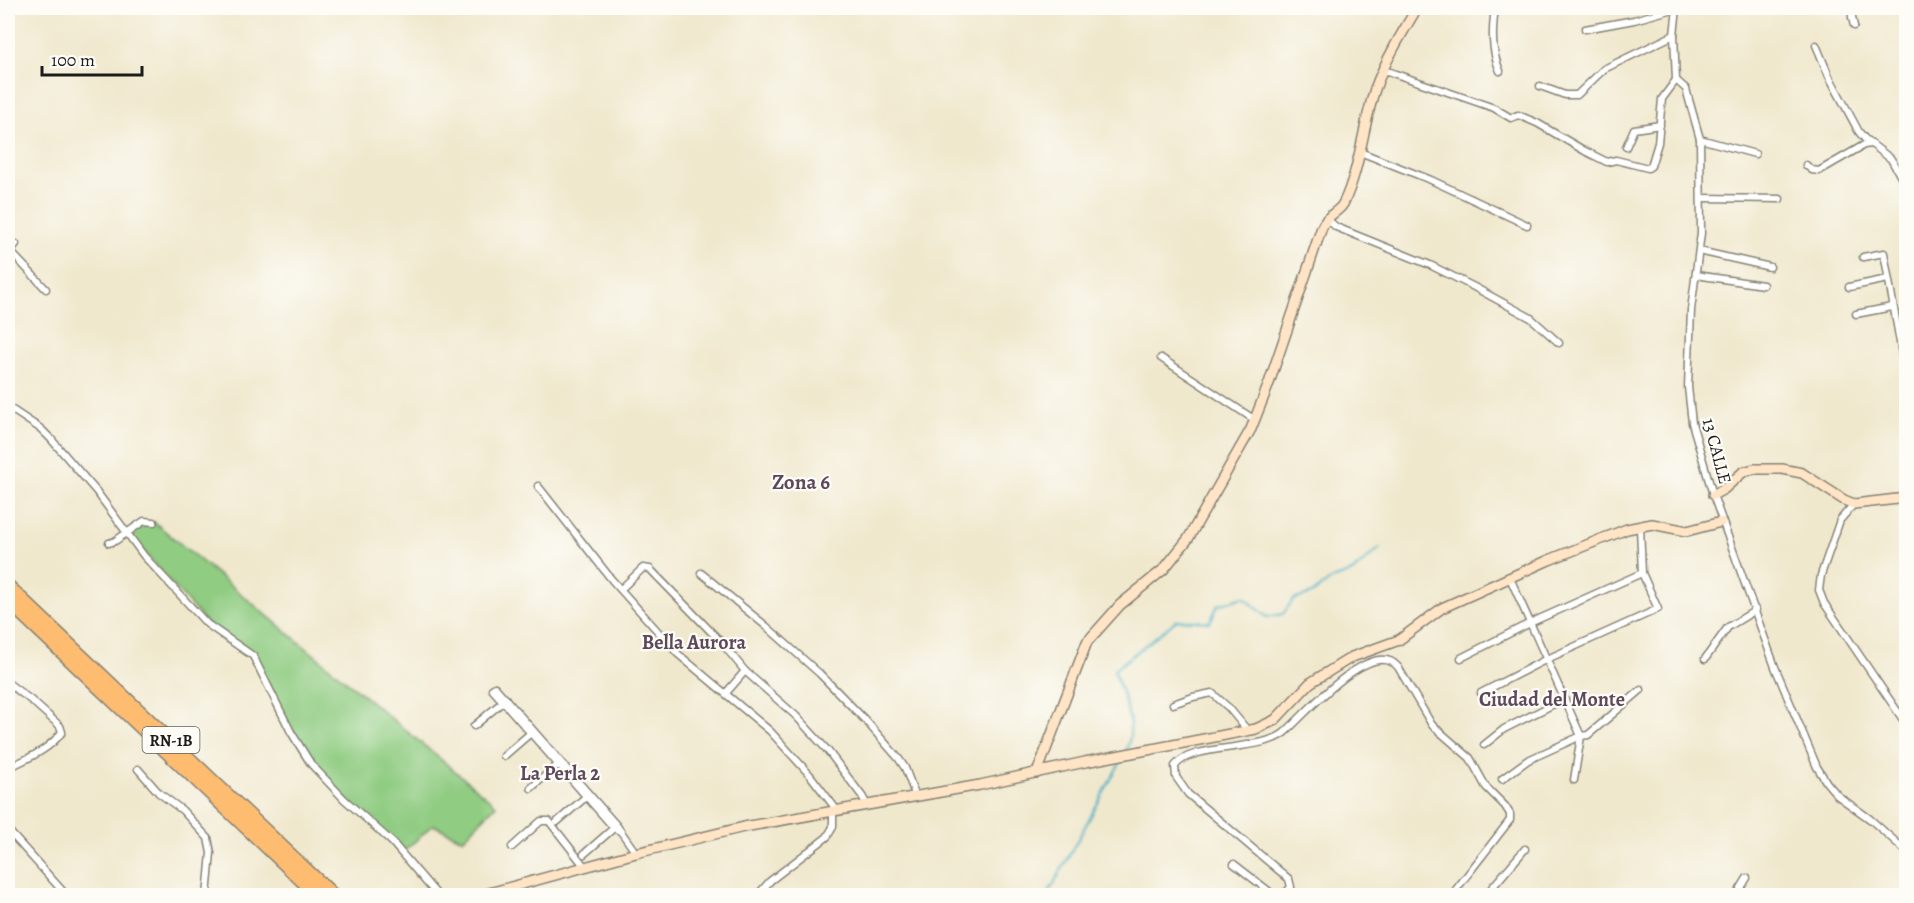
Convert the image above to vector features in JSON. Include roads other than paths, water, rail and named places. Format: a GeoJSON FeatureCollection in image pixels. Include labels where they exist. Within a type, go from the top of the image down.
{"type":"FeatureCollection","features":[{"type":"Feature","properties":{"kind":"highway","name":"RN-1B"},"geometry":{"type":"LineString","coordinates":[[8,586],[334,896]]}},
{"type":"Feature","properties":{"kind":"highway"},"geometry":{"type":"LineString","coordinates":[[8,594],[51,634],[63,638]]}},
{"type":"Feature","properties":{"kind":"highway","name":"RN-1B"},"geometry":{"type":"LineString","coordinates":[[8,600],[318,896]]}},
{"type":"Feature","properties":{"kind":"highway"},"geometry":{"type":"LineString","coordinates":[[98,685],[111,688],[168,743],[238,805]]}},
{"type":"Feature","properties":{"kind":"highway"},"geometry":{"type":"LineString","coordinates":[[268,848],[325,896]]}},
{"type":"Feature","properties":{"kind":"street"},"geometry":{"type":"LineString","coordinates":[[1037,772],[1087,642],[1120,605],[1164,569],[1188,539],[1255,420],[1326,218],[1337,211],[1343,203],[1360,152],[1374,91],[1417,8]]}},
{"type":"Feature","properties":{"kind":"street"},"geometry":{"type":"LineString","coordinates":[[1495,8],[1493,45],[1500,71]]}},
{"type":"Feature","properties":{"kind":"street"},"geometry":{"type":"LineString","coordinates":[[1585,29],[1634,20],[1677,8]]}},
{"type":"Feature","properties":{"kind":"street","name":"13 CALLE"},"geometry":{"type":"LineString","coordinates":[[1677,8],[1674,35],[1676,80],[1686,89],[1700,139],[1700,251],[1689,334],[1689,403],[1696,437],[1721,522],[1756,610],[1791,709],[1817,767],[1838,796],[1870,819],[1906,851]]}},
{"type":"Feature","properties":{"kind":"street"},"geometry":{"type":"LineString","coordinates":[[1852,8],[1854,26]]}},
{"type":"Feature","properties":{"kind":"street"},"geometry":{"type":"LineString","coordinates":[[1540,86],[1565,95],[1577,95],[1604,69],[1674,35]]}},
{"type":"Feature","properties":{"kind":"street"},"geometry":{"type":"LineString","coordinates":[[1816,45],[1829,76],[1859,132],[1891,159],[1906,186]]}},
{"type":"Feature","properties":{"kind":"street"},"geometry":{"type":"LineString","coordinates":[[1384,70],[1494,108],[1511,118],[1520,116],[1609,162],[1616,160],[1650,167],[1656,150],[1662,99],[1676,80]]}},
{"type":"Feature","properties":{"kind":"street"},"geometry":{"type":"LineString","coordinates":[[1626,147],[1634,129],[1660,125]]}},
{"type":"Feature","properties":{"kind":"street"},"geometry":{"type":"LineString","coordinates":[[1700,139],[1755,154]]}},
{"type":"Feature","properties":{"kind":"street"},"geometry":{"type":"LineString","coordinates":[[1806,165],[1812,170],[1819,171],[1864,145],[1871,144]]}},
{"type":"Feature","properties":{"kind":"street"},"geometry":{"type":"LineString","coordinates":[[1360,152],[1431,180],[1527,225]]}},
{"type":"Feature","properties":{"kind":"street"},"geometry":{"type":"LineString","coordinates":[[1701,198],[1780,199]]}},
{"type":"Feature","properties":{"kind":"street"},"geometry":{"type":"LineString","coordinates":[[1326,218],[1336,227],[1430,265],[1483,292],[1538,322],[1559,343]]}},
{"type":"Feature","properties":{"kind":"street"},"geometry":{"type":"LineString","coordinates":[[16,244],[9,253],[46,289]]}},
{"type":"Feature","properties":{"kind":"street"},"geometry":{"type":"LineString","coordinates":[[1700,251],[1770,267]]}},
{"type":"Feature","properties":{"kind":"street"},"geometry":{"type":"LineString","coordinates":[[1863,257],[1884,253],[1906,376]]}},
{"type":"Feature","properties":{"kind":"street"},"geometry":{"type":"LineString","coordinates":[[1696,275],[1763,285]]}},
{"type":"Feature","properties":{"kind":"street"},"geometry":{"type":"LineString","coordinates":[[1848,287],[1888,279]]}},
{"type":"Feature","properties":{"kind":"street"},"geometry":{"type":"LineString","coordinates":[[1856,314],[1892,307]]}},
{"type":"Feature","properties":{"kind":"street"},"geometry":{"type":"LineString","coordinates":[[1161,358],[1255,420]]}},
{"type":"Feature","properties":{"kind":"street"},"geometry":{"type":"LineString","coordinates":[[8,407],[47,434],[96,491],[144,556],[207,624],[253,656],[291,732],[311,764],[344,799],[392,842],[438,896]]}},
{"type":"Feature","properties":{"kind":"street"},"geometry":{"type":"LineString","coordinates":[[1713,495],[1746,471],[1788,469],[1802,473],[1854,504],[1906,498]]}},
{"type":"Feature","properties":{"kind":"street"},"geometry":{"type":"LineString","coordinates":[[538,486],[621,589],[678,654],[752,714],[786,748],[836,809]]}},
{"type":"Feature","properties":{"kind":"street"},"geometry":{"type":"LineString","coordinates":[[1854,504],[1840,520],[1821,575],[1820,593],[1906,724]]}},
{"type":"Feature","properties":{"kind":"street"},"geometry":{"type":"LineString","coordinates":[[109,543],[144,520],[154,522]]}},
{"type":"Feature","properties":{"kind":"street"},"geometry":{"type":"LineString","coordinates":[[478,896],[636,853],[744,827],[836,809],[916,797],[1248,731],[1275,720],[1307,685],[1352,657],[1399,640],[1442,608],[1611,535],[1652,524],[1687,531],[1721,522]]}},
{"type":"Feature","properties":{"kind":"street"},"geometry":{"type":"LineString","coordinates":[[1481,693],[1545,660],[1658,609],[1642,573],[1640,527]]}},
{"type":"Feature","properties":{"kind":"street"},"geometry":{"type":"LineString","coordinates":[[621,589],[643,568],[650,568],[721,642],[745,671],[796,716],[828,751],[867,805]]}},
{"type":"Feature","properties":{"kind":"street"},"geometry":{"type":"LineString","coordinates":[[701,573],[789,645],[845,698],[899,759],[905,768],[916,797]]}},
{"type":"Feature","properties":{"kind":"street"},"geometry":{"type":"LineString","coordinates":[[1461,658],[1530,623],[1642,573]]}},
{"type":"Feature","properties":{"kind":"street"},"geometry":{"type":"LineString","coordinates":[[1510,578],[1581,736],[1574,780]]}},
{"type":"Feature","properties":{"kind":"street"},"geometry":{"type":"LineString","coordinates":[[1705,659],[1728,627],[1756,610]]}},
{"type":"Feature","properties":{"kind":"street"},"geometry":{"type":"LineString","coordinates":[[1283,896],[1291,887],[1289,879],[1188,794],[1176,777],[1175,766],[1181,760],[1194,755],[1276,738],[1349,673],[1366,665],[1386,660],[1398,667],[1432,726],[1470,758],[1486,787],[1510,814],[1510,820],[1451,896]]}},
{"type":"Feature","properties":{"kind":"street"},"geometry":{"type":"LineString","coordinates":[[726,693],[745,671]]}},
{"type":"Feature","properties":{"kind":"street"},"geometry":{"type":"LineString","coordinates":[[8,683],[60,726],[62,732],[54,742],[40,752],[8,768]]}},
{"type":"Feature","properties":{"kind":"street"},"geometry":{"type":"LineString","coordinates":[[1502,779],[1528,760],[1590,734],[1641,690]]}},
{"type":"Feature","properties":{"kind":"street"},"geometry":{"type":"LineString","coordinates":[[1173,704],[1193,696],[1212,693],[1229,708],[1248,731]]}},
{"type":"Feature","properties":{"kind":"street"},"geometry":{"type":"LineString","coordinates":[[1484,745],[1504,729],[1564,699]]}},
{"type":"Feature","properties":{"kind":"street"},"geometry":{"type":"LineString","coordinates":[[474,726],[504,700],[617,828],[636,853]]}},
{"type":"Feature","properties":{"kind":"street"},"geometry":{"type":"LineString","coordinates":[[504,756],[532,732]]}},
{"type":"Feature","properties":{"kind":"street"},"geometry":{"type":"LineString","coordinates":[[531,788],[560,763]]}},
{"type":"Feature","properties":{"kind":"street"},"geometry":{"type":"LineString","coordinates":[[138,769],[159,793],[182,810],[208,838],[211,853],[207,896]]}},
{"type":"Feature","properties":{"kind":"street"},"geometry":{"type":"LineString","coordinates":[[557,822],[588,796]]}},
{"type":"Feature","properties":{"kind":"street"},"geometry":{"type":"LineString","coordinates":[[757,896],[770,881],[826,837],[833,827],[833,814],[836,809]]}},
{"type":"Feature","properties":{"kind":"street"},"geometry":{"type":"LineString","coordinates":[[512,847],[541,821],[549,821],[585,867]]}},
{"type":"Feature","properties":{"kind":"street"},"geometry":{"type":"LineString","coordinates":[[584,854],[617,828]]}},
{"type":"Feature","properties":{"kind":"street"},"geometry":{"type":"LineString","coordinates":[[8,830],[67,896]]}},
{"type":"Feature","properties":{"kind":"street"},"geometry":{"type":"LineString","coordinates":[[1485,896],[1525,849]]}},
{"type":"Feature","properties":{"kind":"street"},"geometry":{"type":"LineString","coordinates":[[1234,864],[1270,892],[1271,896]]}},
{"type":"Feature","properties":{"kind":"street"},"geometry":{"type":"LineString","coordinates":[[1736,896],[1747,878]]}},
{"type":"Feature","properties":{"kind":"waterway"},"geometry":{"type":"LineString","coordinates":[[1126,751],[1130,721],[1114,670],[1177,620],[1210,622],[1218,605],[1244,597],[1267,617],[1283,614],[1293,600],[1312,594],[1330,580],[1352,572],[1380,548]]}},
{"type":"Feature","properties":{"kind":"waterway"},"geometry":{"type":"LineString","coordinates":[[1047,896],[1122,759]]}},
{"type":"Feature","properties":{"kind":"district","name":"Zona 6"},"geometry":{"type":"Point","coordinates":[801,482]}},
{"type":"Feature","properties":{"kind":"district","name":"Bella Aurora"},"geometry":{"type":"Point","coordinates":[694,642]}},
{"type":"Feature","properties":{"kind":"district","name":"Ciudad del Monte"},"geometry":{"type":"Point","coordinates":[1552,699]}},
{"type":"Feature","properties":{"kind":"district","name":"La Perla 2"},"geometry":{"type":"Point","coordinates":[560,773]}}]}
